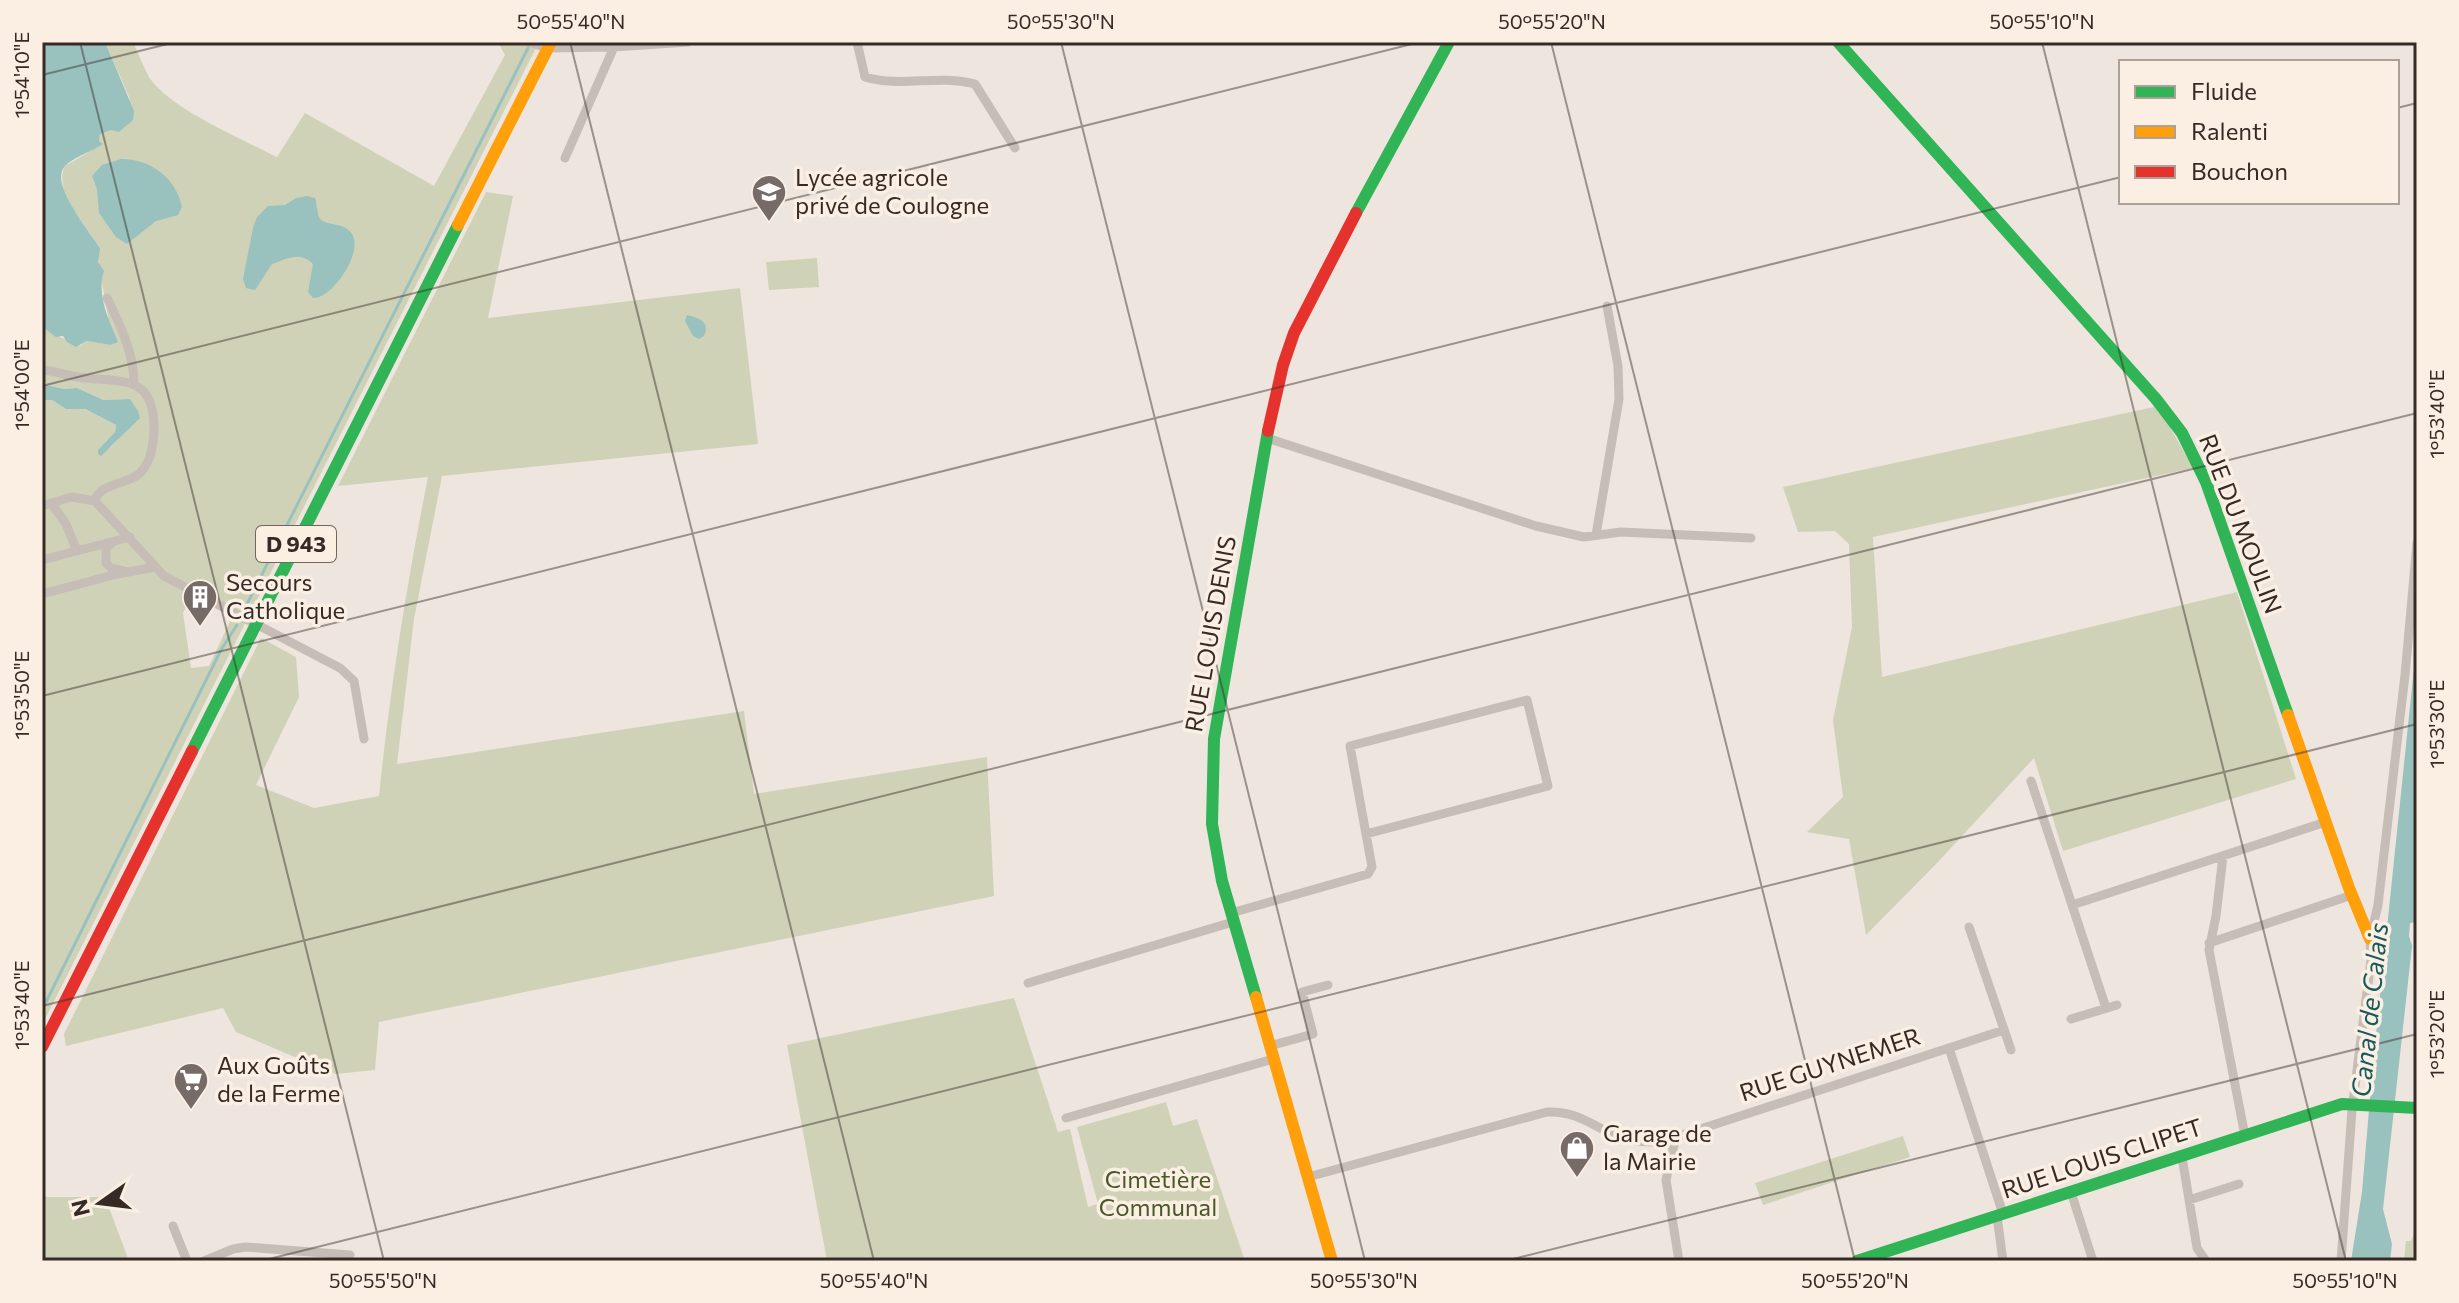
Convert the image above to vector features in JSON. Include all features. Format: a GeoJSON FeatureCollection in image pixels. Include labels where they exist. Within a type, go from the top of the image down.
{"type":"FeatureCollection","features":[{"type":"Feature","properties":{"kind":"street"},"geometry":{"type":"LineString","coordinates":[[528,42],[614,47],[688,42]]}},
{"type":"Feature","properties":{"kind":"street"},"geometry":{"type":"LineString","coordinates":[[857,42],[865,77],[883,82],[957,79],[975,84],[1015,148]]}},
{"type":"Feature","properties":{"kind":"street","name":"RUE LOUIS DENIS"},"geometry":{"type":"LineString","coordinates":[[1332,1261],[1232,918],[1214,838],[1213,754],[1267,438],[1283,365],[1301,317],[1449,42]]}},
{"type":"Feature","properties":{"kind":"street","name":"RUE DU MOULIN"},"geometry":{"type":"LineString","coordinates":[[1838,42],[2156,399],[2182,433],[2206,482],[2370,939]]}},
{"type":"Feature","properties":{"kind":"street","name":"D 943"},"geometry":{"type":"LineString","coordinates":[[42,1047],[549,45]]}},
{"type":"Feature","properties":{"kind":"street"},"geometry":{"type":"LineString","coordinates":[[565,158],[614,47]]}},
{"type":"Feature","properties":{"kind":"street"},"geometry":{"type":"LineString","coordinates":[[107,298],[130,353],[134,383]]}},
{"type":"Feature","properties":{"kind":"street"},"geometry":{"type":"LineString","coordinates":[[1596,535],[1619,399],[1618,366],[1607,306]]}},
{"type":"Feature","properties":{"kind":"street"},"geometry":{"type":"LineString","coordinates":[[42,370],[80,378],[134,383],[147,392],[153,405],[154,440],[150,456],[136,477],[46,505]]}},
{"type":"Feature","properties":{"kind":"street"},"geometry":{"type":"LineString","coordinates":[[1267,438],[1536,526],[1578,536],[1621,532],[1751,538]]}},
{"type":"Feature","properties":{"kind":"street"},"geometry":{"type":"LineString","coordinates":[[95,501],[101,490]]}},
{"type":"Feature","properties":{"kind":"street"},"geometry":{"type":"LineString","coordinates":[[71,497],[95,501],[164,576],[340,668],[354,681],[364,739]]}},
{"type":"Feature","properties":{"kind":"street"},"geometry":{"type":"LineString","coordinates":[[46,505],[57,508],[77,551]]}},
{"type":"Feature","properties":{"kind":"street"},"geometry":{"type":"LineString","coordinates":[[42,560],[130,537]]}},
{"type":"Feature","properties":{"kind":"street"},"geometry":{"type":"LineString","coordinates":[[113,542],[106,548],[106,563],[111,568],[130,571]]}},
{"type":"Feature","properties":{"kind":"street"},"geometry":{"type":"LineString","coordinates":[[2341,1261],[2371,960],[2370,939],[2382,876],[2417,543]]}},
{"type":"Feature","properties":{"kind":"street"},"geometry":{"type":"LineString","coordinates":[[42,594],[156,567]]}},
{"type":"Feature","properties":{"kind":"street"},"geometry":{"type":"LineString","coordinates":[[1028,983],[1368,874],[1372,867],[1366,834],[1350,746],[1527,700],[1548,786],[1366,834]]}},
{"type":"Feature","properties":{"kind":"street"},"geometry":{"type":"LineString","coordinates":[[2031,781],[2106,1008]]}},
{"type":"Feature","properties":{"kind":"street"},"geometry":{"type":"LineString","coordinates":[[2072,905],[2326,822]]}},
{"type":"Feature","properties":{"kind":"street"},"geometry":{"type":"LineString","coordinates":[[2223,856],[2216,916],[2209,943],[2245,1136]]}},
{"type":"Feature","properties":{"kind":"street"},"geometry":{"type":"LineString","coordinates":[[2209,943],[2352,895]]}},
{"type":"Feature","properties":{"kind":"street"},"geometry":{"type":"LineString","coordinates":[[1969,927],[2011,1050]]}},
{"type":"Feature","properties":{"kind":"street"},"geometry":{"type":"LineString","coordinates":[[1066,1118],[1272,1052],[1313,1034],[1302,992],[1328,985]]}},
{"type":"Feature","properties":{"kind":"street"},"geometry":{"type":"LineString","coordinates":[[2071,1019],[2117,1005]]}},
{"type":"Feature","properties":{"kind":"street","name":"RUE GUYNEMER"},"geometry":{"type":"LineString","coordinates":[[1672,1145],[1676,1137],[1688,1132],[2004,1030]]}},
{"type":"Feature","properties":{"kind":"street"},"geometry":{"type":"LineString","coordinates":[[1949,1048],[2000,1215],[2003,1261]]}},
{"type":"Feature","properties":{"kind":"street"},"geometry":{"type":"LineString","coordinates":[[2357,1103],[2415,1108]]}},
{"type":"Feature","properties":{"kind":"street","name":"RUE LOUIS CLIPET"},"geometry":{"type":"LineString","coordinates":[[1857,1261],[2357,1103]]}},
{"type":"Feature","properties":{"kind":"street"},"geometry":{"type":"LineString","coordinates":[[1308,1177],[1547,1112],[1581,1117],[1627,1139],[1672,1145],[1666,1180],[1679,1261]]}},
{"type":"Feature","properties":{"kind":"street"},"geometry":{"type":"LineString","coordinates":[[2182,1157],[2197,1248],[2206,1261]]}},
{"type":"Feature","properties":{"kind":"street"},"geometry":{"type":"LineString","coordinates":[[2189,1200],[2239,1184]]}},
{"type":"Feature","properties":{"kind":"street"},"geometry":{"type":"LineString","coordinates":[[2071,1192],[2093,1261]]}},
{"type":"Feature","properties":{"kind":"street"},"geometry":{"type":"LineString","coordinates":[[173,1226],[187,1261]]}},
{"type":"Feature","properties":{"kind":"street"},"geometry":{"type":"LineString","coordinates":[[204,1261],[246,1247],[310,1256],[350,1255]]}},
{"type":"Feature","properties":{"kind":"green space"},"geometry":{"type":"Polygon","coordinates":[[[105,42],[133,42],[149,77],[159,89],[190,112],[277,157],[305,113],[434,186],[505,55],[498,42],[539,42],[42,1025],[42,400],[52,400],[66,409],[84,409],[116,425],[115,432],[98,450],[111,447],[127,430],[130,399],[105,400],[77,388],[64,389],[42,384],[42,327],[80,346],[87,341],[110,345],[94,239],[63,195],[62,174],[65,166],[103,144],[99,141],[100,134],[111,129],[130,99],[105,42]],[[191,596],[183,613],[191,668],[209,666],[232,617],[191,596]]]}},
{"type":"Feature","properties":{"kind":"green space"},"geometry":{"type":"Polygon","coordinates":[[[486,192],[513,196],[488,318],[740,288],[758,444],[442,476],[414,619],[397,764],[744,711],[754,794],[987,757],[994,896],[379,1022],[375,1070],[335,1074],[236,1032],[223,1008],[66,1046],[64,1034],[261,638],[296,657],[299,697],[256,785],[314,808],[379,796],[400,636],[428,477],[338,486],[486,192]]]}},
{"type":"Feature","properties":{"kind":"green space"},"geometry":{"type":"Polygon","coordinates":[[[817,258],[819,287],[769,290],[766,262],[817,258]]]}},
{"type":"Feature","properties":{"kind":"green space"},"geometry":{"type":"Polygon","coordinates":[[[2154,407],[2167,422],[2193,468],[1873,537],[1882,677],[2237,592],[2296,779],[2063,851],[2034,758],[1866,935],[1849,839],[1807,832],[1843,797],[1833,720],[1852,627],[1849,544],[1835,531],[1798,532],[1783,487],[2154,407]]]}},
{"type":"Feature","properties":{"kind":"green space","name":"Cimetière Communal"},"geometry":{"type":"Polygon","coordinates":[[[1014,998],[1058,1132],[1070,1129],[1088,1207],[1098,1204],[1077,1127],[1166,1102],[1173,1126],[1197,1119],[1245,1261],[827,1261],[787,1045],[1014,998]]]}},
{"type":"Feature","properties":{"kind":"green space"},"geometry":{"type":"Polygon","coordinates":[[[1903,1136],[1910,1157],[1763,1205],[1755,1183],[1903,1136]]]}},
{"type":"Feature","properties":{"kind":"green space"},"geometry":{"type":"Polygon","coordinates":[[[42,1197],[105,1197],[129,1261],[42,1261],[42,1197]]]}},
{"type":"Feature","properties":{"kind":"green space"},"geometry":{"type":"Polygon","coordinates":[[[2417,1215],[2417,1261],[2404,1261],[2406,1241],[2411,1241],[2417,1215]]]}},
{"type":"Feature","properties":{"kind":"water"},"geometry":{"type":"Polygon","coordinates":[[[42,42],[105,42],[134,111],[133,120],[119,132],[111,130],[100,134],[99,141],[103,144],[69,163],[61,174],[66,196],[100,249],[98,262],[104,271],[103,298],[118,342],[110,345],[87,341],[76,347],[63,336],[56,337],[42,327],[42,42]]]}},
{"type":"Feature","properties":{"kind":"water"},"geometry":{"type":"Polygon","coordinates":[[[121,159],[142,162],[160,172],[174,187],[182,207],[178,215],[156,221],[127,244],[116,237],[99,213],[97,189],[92,176],[102,165],[121,159]]]}},
{"type":"Feature","properties":{"kind":"water"},"geometry":{"type":"Polygon","coordinates":[[[307,196],[315,198],[322,220],[344,227],[352,234],[354,252],[344,273],[329,291],[313,298],[308,292],[313,264],[304,258],[294,257],[272,264],[255,290],[246,288],[243,279],[257,217],[268,206],[285,205],[307,196]]]}},
{"type":"Feature","properties":{"kind":"water"},"geometry":{"type":"Polygon","coordinates":[[[687,315],[704,323],[704,336],[699,339],[693,336],[685,321],[687,315]]]}},
{"type":"Feature","properties":{"kind":"water"},"geometry":{"type":"Polygon","coordinates":[[[42,384],[64,389],[77,388],[104,400],[130,399],[140,418],[101,456],[98,450],[115,432],[116,425],[85,409],[66,409],[52,400],[42,400],[42,384]]]}},
{"type":"Feature","properties":{"kind":"water"},"geometry":{"type":"Polygon","coordinates":[[[2417,639],[2417,922],[2410,923],[2412,946],[2383,1209],[2392,1244],[2390,1261],[2351,1261],[2362,1192],[2417,639]]]}},
{"type":"Feature","properties":{"kind":"waterway"},"geometry":{"type":"LineString","coordinates":[[245,608],[528,48]]}},
{"type":"Feature","properties":{"kind":"waterway"},"geometry":{"type":"LineString","coordinates":[[42,1010],[221,650],[237,625]]}},
{"type":"Feature","properties":{"kind":"traffic: fast"},"geometry":{"type":"LineString","coordinates":[[1356,213],[1449,42]]}},
{"type":"Feature","properties":{"kind":"traffic: fast"},"geometry":{"type":"LineString","coordinates":[[1838,42],[2156,399],[2182,433],[2206,482],[2288,715]]}},
{"type":"Feature","properties":{"kind":"traffic: fast"},"geometry":{"type":"LineString","coordinates":[[192,751],[458,225]]}},
{"type":"Feature","properties":{"kind":"traffic: fast"},"geometry":{"type":"LineString","coordinates":[[1256,997],[1222,881],[1212,824],[1214,739],[1268,431]]}},
{"type":"Feature","properties":{"kind":"traffic: fast"},"geometry":{"type":"LineString","coordinates":[[1857,1261],[2342,1104],[2417,1108]]}},
{"type":"Feature","properties":{"kind":"traffic: slow"},"geometry":{"type":"LineString","coordinates":[[458,225],[551,42]]}},
{"type":"Feature","properties":{"kind":"traffic: slow"},"geometry":{"type":"LineString","coordinates":[[2288,715],[2370,939]]}},
{"type":"Feature","properties":{"kind":"traffic: slow"},"geometry":{"type":"LineString","coordinates":[[1256,997],[1332,1261]]}},
{"type":"Feature","properties":{"kind":"traffic: jam"},"geometry":{"type":"LineString","coordinates":[[1268,431],[1283,365],[1294,333],[1356,213]]}},
{"type":"Feature","properties":{"kind":"traffic: jam"},"geometry":{"type":"LineString","coordinates":[[42,1047],[192,751]]}},
{"type":"Feature","properties":{"kind":"place","name":"Lycée agricole privé de Coulogne"},"geometry":{"type":"Point","coordinates":[769,223]}},
{"type":"Feature","properties":{"kind":"place","name":"Secours Catholique"},"geometry":{"type":"Point","coordinates":[200,628]}},
{"type":"Feature","properties":{"kind":"place","name":"Aux Goûts de la Ferme"},"geometry":{"type":"Point","coordinates":[191,1111]}},
{"type":"Feature","properties":{"kind":"place","name":"Garage de la Mairie"},"geometry":{"type":"Point","coordinates":[1577,1179]}},
{"type":"Feature","properties":{"kind":"water label","name":"Canal de Calais"},"geometry":{"type":"Point","coordinates":[2370,1010]}}]}
